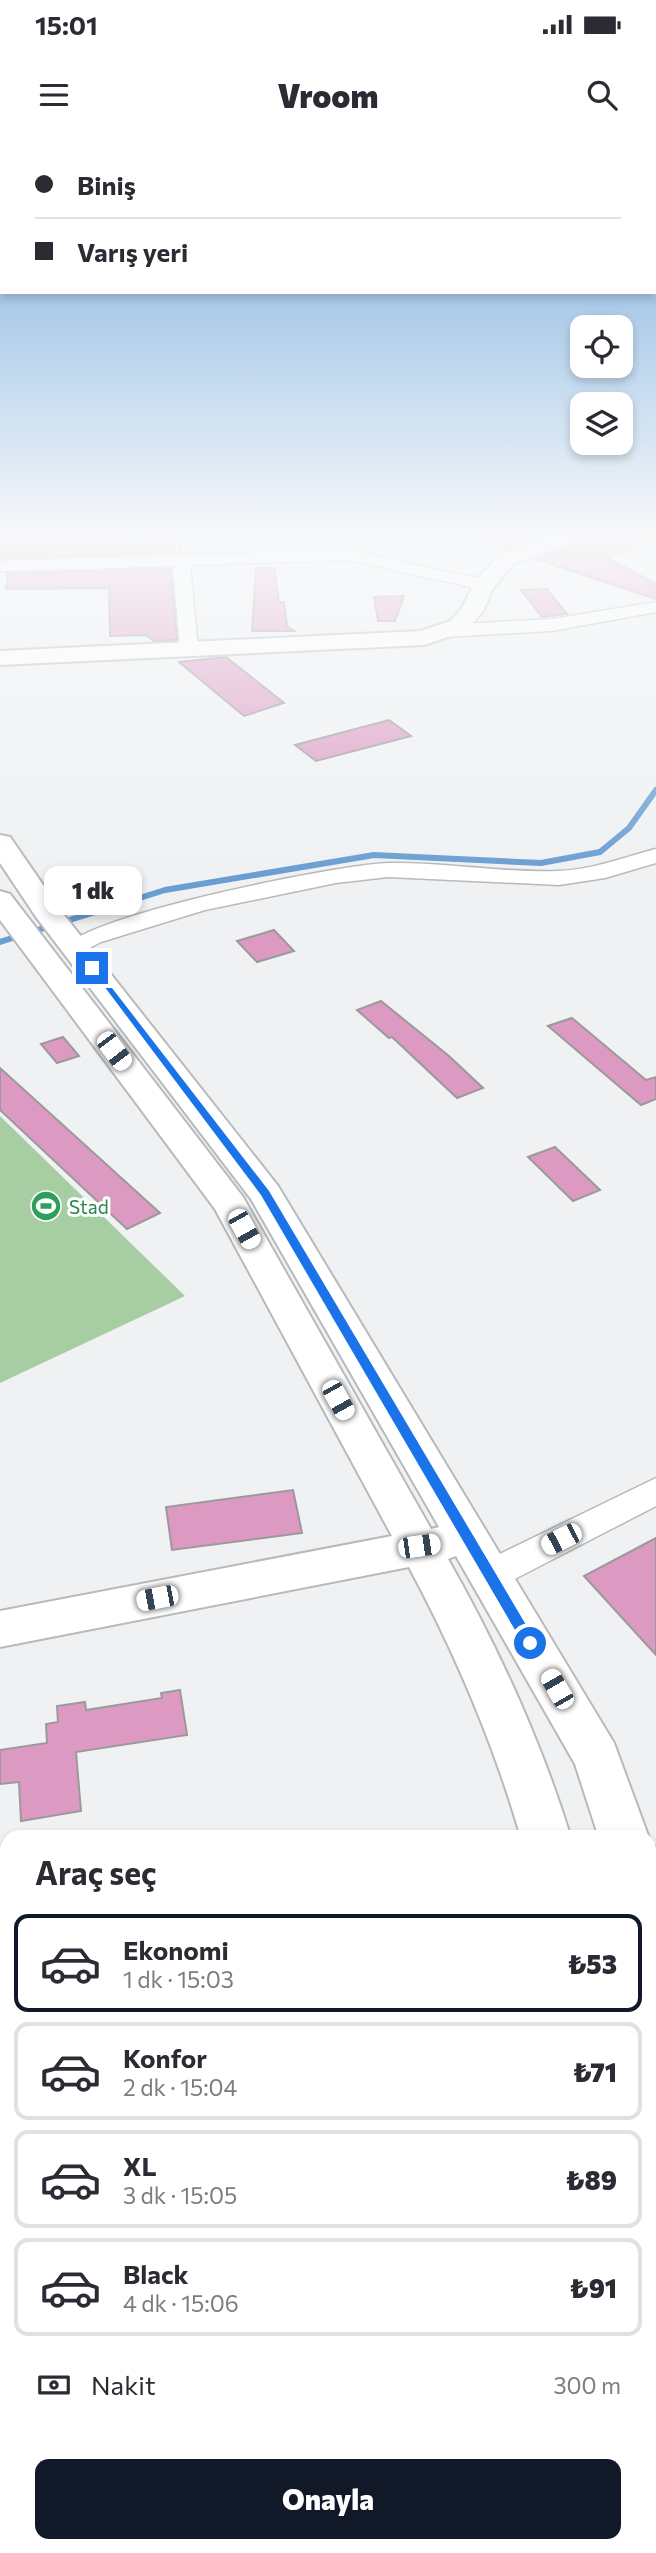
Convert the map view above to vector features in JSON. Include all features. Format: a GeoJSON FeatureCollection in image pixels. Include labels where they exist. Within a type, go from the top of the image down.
{"type":"FeatureCollection","features":[{"type":"Feature","properties":{"kind":"street"},"geometry":{"type":"LineString","coordinates":[[0,658],[155,651]]}},
{"type":"Feature","properties":{"kind":"street"},"geometry":{"type":"LineString","coordinates":[[0,843],[49,933],[230,1205],[455,1611],[526,1771],[544,1830]]}},
{"type":"Feature","properties":{"kind":"street"},"geometry":{"type":"LineString","coordinates":[[49,933],[92,937],[200,904],[336,876],[388,870],[559,878],[605,871],[656,856]]}},
{"type":"Feature","properties":{"kind":"street"},"geometry":{"type":"LineString","coordinates":[[0,900],[49,933],[266,1194],[597,1758],[621,1830]]}},
{"type":"Feature","properties":{"kind":"street"},"geometry":{"type":"LineString","coordinates":[[0,1629],[419,1546],[479,1557],[656,1491]]}},
{"type":"Feature","properties":{"kind":"green space","name":"Stad"},"geometry":{"type":"Polygon","coordinates":[[[0,1116],[185,1296],[0,1383],[0,1116]]]}},
{"type":"Feature","properties":{"kind":"building"},"geometry":{"type":"Polygon","coordinates":[[[226,657],[284,703],[244,716],[179,662],[226,657]]]}},
{"type":"Feature","properties":{"kind":"building"},"geometry":{"type":"Polygon","coordinates":[[[389,720],[411,736],[316,761],[295,745],[389,720]]]}},
{"type":"Feature","properties":{"kind":"building"},"geometry":{"type":"Polygon","coordinates":[[[274,930],[294,951],[257,962],[237,941],[274,930]]]}},
{"type":"Feature","properties":{"kind":"building"},"geometry":{"type":"Polygon","coordinates":[[[381,1001],[449,1056],[483,1088],[457,1098],[392,1037],[389,1038],[357,1010],[381,1001]]]}},
{"type":"Feature","properties":{"kind":"building"},"geometry":{"type":"Polygon","coordinates":[[[572,1018],[646,1080],[656,1077],[656,1099],[641,1105],[548,1026],[572,1018]]]}},
{"type":"Feature","properties":{"kind":"building"},"geometry":{"type":"Polygon","coordinates":[[[63,1037],[79,1056],[57,1063],[41,1044],[63,1037]]]}},
{"type":"Feature","properties":{"kind":"building"},"geometry":{"type":"Polygon","coordinates":[[[0,1068],[160,1213],[127,1229],[0,1110],[0,1068]]]}},
{"type":"Feature","properties":{"kind":"building"},"geometry":{"type":"Polygon","coordinates":[[[555,1147],[600,1190],[573,1201],[528,1157],[555,1147]]]}},
{"type":"Feature","properties":{"kind":"building"},"geometry":{"type":"Polygon","coordinates":[[[293,1490],[302,1533],[172,1550],[166,1507],[293,1490]]]}},
{"type":"Feature","properties":{"kind":"building"},"geometry":{"type":"Polygon","coordinates":[[[656,1538],[656,1655],[584,1576],[656,1538]]]}},
{"type":"Feature","properties":{"kind":"building"},"geometry":{"type":"Polygon","coordinates":[[[180,1690],[187,1735],[76,1752],[81,1811],[21,1821],[19,1782],[0,1784],[0,1750],[47,1743],[46,1724],[58,1722],[57,1706],[85,1702],[86,1710],[162,1698],[161,1693],[180,1690]]]}},
{"type":"Feature","properties":{"kind":"waterway"},"geometry":{"type":"LineString","coordinates":[[0,942],[165,890],[374,855],[541,863],[600,852],[629,828],[656,790]]}},
{"type":"Feature","properties":{"kind":"place","name":"Stad"},"geometry":{"type":"Point","coordinates":[46,1206]}},
{"type":"Feature","properties":{"kind":"route"},"geometry":{"type":"LineString","coordinates":[[92,968],[266,1194],[530,1643]]}}]}
